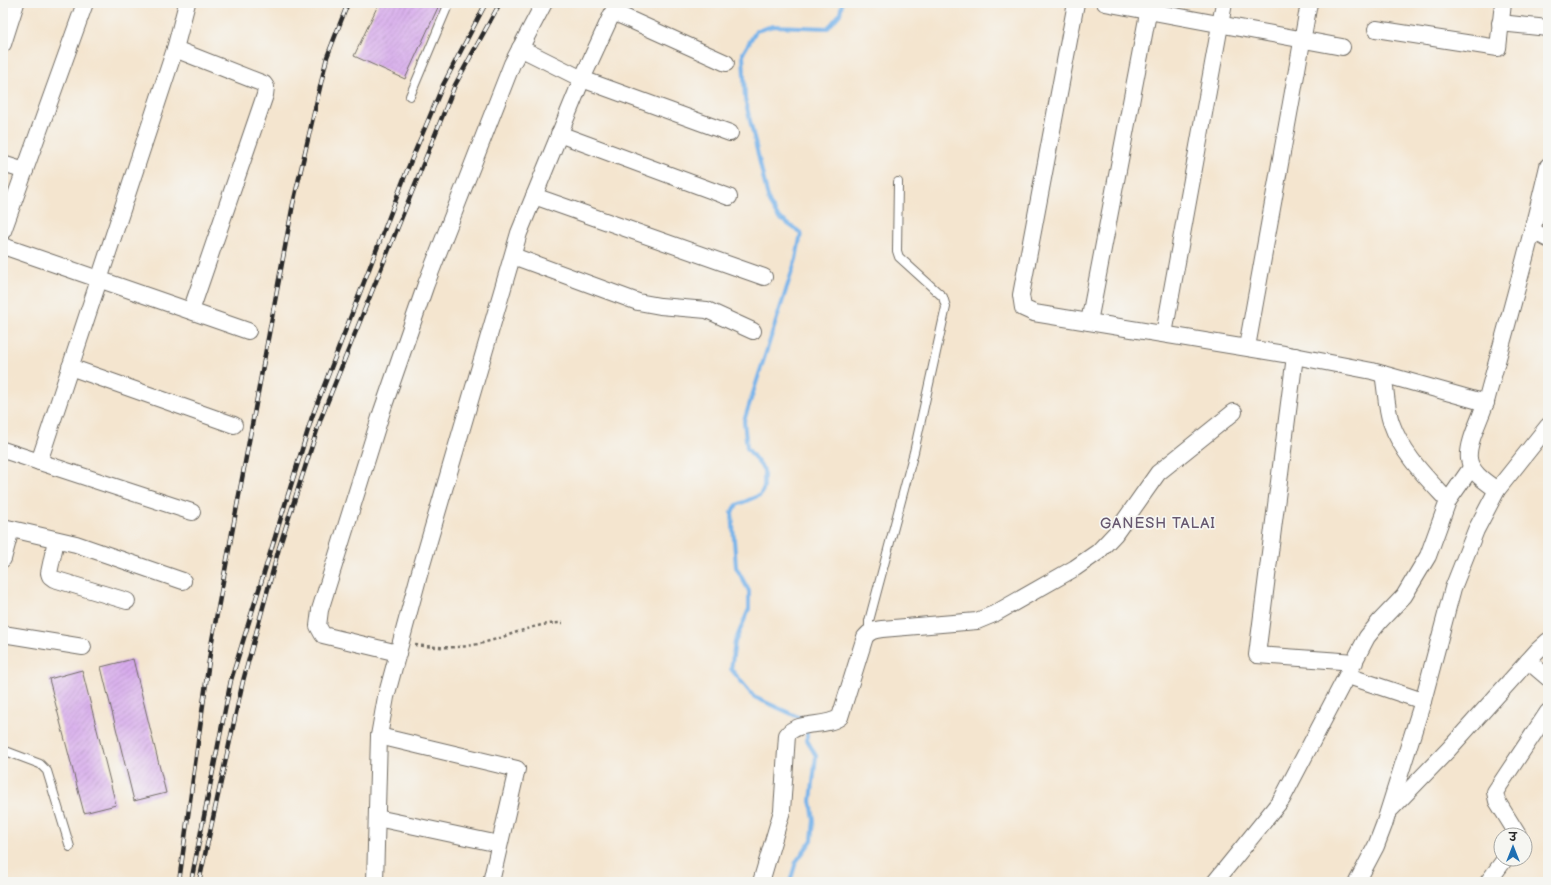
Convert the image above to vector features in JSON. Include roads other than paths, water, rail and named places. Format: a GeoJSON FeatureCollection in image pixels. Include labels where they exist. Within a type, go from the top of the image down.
{"type":"FeatureCollection","features":[{"type":"Feature","properties":{"kind":"street"},"geometry":{"type":"LineString","coordinates":[[3,44],[16,3]]}},
{"type":"Feature","properties":{"kind":"street"},"geometry":{"type":"LineString","coordinates":[[3,231],[85,3]]}},
{"type":"Feature","properties":{"kind":"street"},"geometry":{"type":"LineString","coordinates":[[39,462],[175,49],[187,3]]}},
{"type":"Feature","properties":{"kind":"street"},"geometry":{"type":"LineString","coordinates":[[399,648],[323,635],[318,626],[320,610],[382,411],[426,284],[520,48],[544,3]]}},
{"type":"Feature","properties":{"kind":"street"},"geometry":{"type":"LineString","coordinates":[[1076,3],[1021,295],[1024,308],[1034,313],[1295,356],[1383,374],[1486,403]]}},
{"type":"Feature","properties":{"kind":"street"},"geometry":{"type":"LineString","coordinates":[[1105,3],[1149,7],[1220,25],[1342,47]]}},
{"type":"Feature","properties":{"kind":"street"},"geometry":{"type":"LineString","coordinates":[[1164,334],[1224,3]]}},
{"type":"Feature","properties":{"kind":"street"},"geometry":{"type":"LineString","coordinates":[[1247,348],[1308,3]]}},
{"type":"Feature","properties":{"kind":"street"},"geometry":{"type":"LineString","coordinates":[[1376,29],[1498,48],[1502,3]]}},
{"type":"Feature","properties":{"kind":"street"},"geometry":{"type":"LineString","coordinates":[[375,882],[379,736],[386,697],[513,256],[534,196],[582,79],[615,7],[726,64]]}},
{"type":"Feature","properties":{"kind":"street"},"geometry":{"type":"LineString","coordinates":[[1089,322],[1149,7]]}},
{"type":"Feature","properties":{"kind":"street"},"geometry":{"type":"LineString","coordinates":[[1500,23],[1548,28]]}},
{"type":"Feature","properties":{"kind":"street"},"geometry":{"type":"LineString","coordinates":[[520,48],[582,79],[730,133]]}},
{"type":"Feature","properties":{"kind":"street"},"geometry":{"type":"LineString","coordinates":[[175,49],[264,84],[266,87],[262,103],[191,311]]}},
{"type":"Feature","properties":{"kind":"street"},"geometry":{"type":"LineString","coordinates":[[559,134],[729,197]]}},
{"type":"Feature","properties":{"kind":"street"},"geometry":{"type":"LineString","coordinates":[[3,164],[25,171]]}},
{"type":"Feature","properties":{"kind":"street"},"geometry":{"type":"LineString","coordinates":[[1496,490],[1471,468],[1469,458],[1470,447],[1486,403],[1533,231],[1548,166]]}},
{"type":"Feature","properties":{"kind":"street"},"geometry":{"type":"LineString","coordinates":[[534,196],[764,277]]}},
{"type":"Feature","properties":{"kind":"street"},"geometry":{"type":"LineString","coordinates":[[1533,231],[1548,239]]}},
{"type":"Feature","properties":{"kind":"street"},"geometry":{"type":"LineString","coordinates":[[3,246],[248,331]]}},
{"type":"Feature","properties":{"kind":"street"},"geometry":{"type":"LineString","coordinates":[[513,256],[638,302],[660,306],[707,310],[754,331]]}},
{"type":"Feature","properties":{"kind":"street"},"geometry":{"type":"LineString","coordinates":[[1295,356],[1257,655],[1352,669],[1423,701]]}},
{"type":"Feature","properties":{"kind":"street"},"geometry":{"type":"LineString","coordinates":[[70,367],[234,425]]}},
{"type":"Feature","properties":{"kind":"street"},"geometry":{"type":"LineString","coordinates":[[1383,374],[1391,421],[1402,448],[1448,501]]}},
{"type":"Feature","properties":{"kind":"street"},"geometry":{"type":"LineString","coordinates":[[761,882],[782,811],[785,742],[790,732],[800,727],[833,721],[840,717],[865,637],[869,633],[873,630],[977,620],[994,614],[1075,568],[1098,552],[1115,534],[1158,473],[1234,412]]}},
{"type":"Feature","properties":{"kind":"street"},"geometry":{"type":"LineString","coordinates":[[1358,882],[1376,846],[1389,812],[1423,701],[1453,588],[1476,530],[1496,490],[1542,446],[1548,426]]}},
{"type":"Feature","properties":{"kind":"street"},"geometry":{"type":"LineString","coordinates":[[3,450],[192,512]]}},
{"type":"Feature","properties":{"kind":"street"},"geometry":{"type":"LineString","coordinates":[[1215,882],[1282,799],[1352,669],[1367,637],[1404,596],[1428,556],[1448,501],[1471,468]]}},
{"type":"Feature","properties":{"kind":"street"},"geometry":{"type":"LineString","coordinates":[[3,559],[7,528],[76,544],[183,581]]}},
{"type":"Feature","properties":{"kind":"street"},"geometry":{"type":"LineString","coordinates":[[56,540],[48,573],[54,580],[127,601]]}},
{"type":"Feature","properties":{"kind":"street"},"geometry":{"type":"LineString","coordinates":[[3,634],[83,646]]}},
{"type":"Feature","properties":{"kind":"street"},"geometry":{"type":"LineString","coordinates":[[1389,812],[1548,641]]}},
{"type":"Feature","properties":{"kind":"street"},"geometry":{"type":"LineString","coordinates":[[1528,661],[1548,678]]}},
{"type":"Feature","properties":{"kind":"street"},"geometry":{"type":"LineString","coordinates":[[1513,827],[1496,801],[1494,797],[1495,792],[1548,712]]}},
{"type":"Feature","properties":{"kind":"street"},"geometry":{"type":"LineString","coordinates":[[379,736],[517,769],[491,882]]}},
{"type":"Feature","properties":{"kind":"street"},"geometry":{"type":"LineString","coordinates":[[377,818],[499,844]]}},
{"type":"Feature","properties":{"kind":"street"},"geometry":{"type":"LineString","coordinates":[[1488,882],[1499,867]]}},
{"type":"Feature","properties":{"kind":"lane"},"geometry":{"type":"LineString","coordinates":[[410,96],[449,3]]}},
{"type":"Feature","properties":{"kind":"lane"},"geometry":{"type":"LineString","coordinates":[[869,633],[869,621],[914,452],[946,307],[943,297],[898,257],[898,182]]}},
{"type":"Feature","properties":{"kind":"lane"},"geometry":{"type":"LineString","coordinates":[[3,750],[40,764],[47,771],[70,847]]}},
{"type":"Feature","properties":{"kind":"waterway"},"geometry":{"type":"LineString","coordinates":[[805,720],[754,697],[731,669],[735,642],[749,609],[749,591],[736,567],[732,512],[737,505],[760,495],[764,488],[764,470],[747,448],[744,421],[796,259],[801,233],[778,217],[769,202],[745,99],[743,53],[756,31],[773,26],[828,28],[840,14],[842,3]]}},
{"type":"Feature","properties":{"kind":"waterway"},"geometry":{"type":"LineString","coordinates":[[790,882],[796,862],[812,840],[814,820],[811,801],[816,756],[807,740],[807,730]]}},
{"type":"Feature","properties":{"kind":"railway"},"geometry":{"type":"LineString","coordinates":[[179,882],[211,646],[293,204],[327,57],[348,3]]}},
{"type":"Feature","properties":{"kind":"railway"},"geometry":{"type":"LineString","coordinates":[[191,882],[231,680],[312,417],[408,168],[443,85],[486,3]]}},
{"type":"Feature","properties":{"kind":"railway"},"geometry":{"type":"LineString","coordinates":[[199,882],[243,681],[279,548],[321,418],[455,85],[500,3]]}},
{"type":"Feature","properties":{"kind":"district","name":"GANESH TALAI"},"geometry":{"type":"Point","coordinates":[1158,523]}}]}
